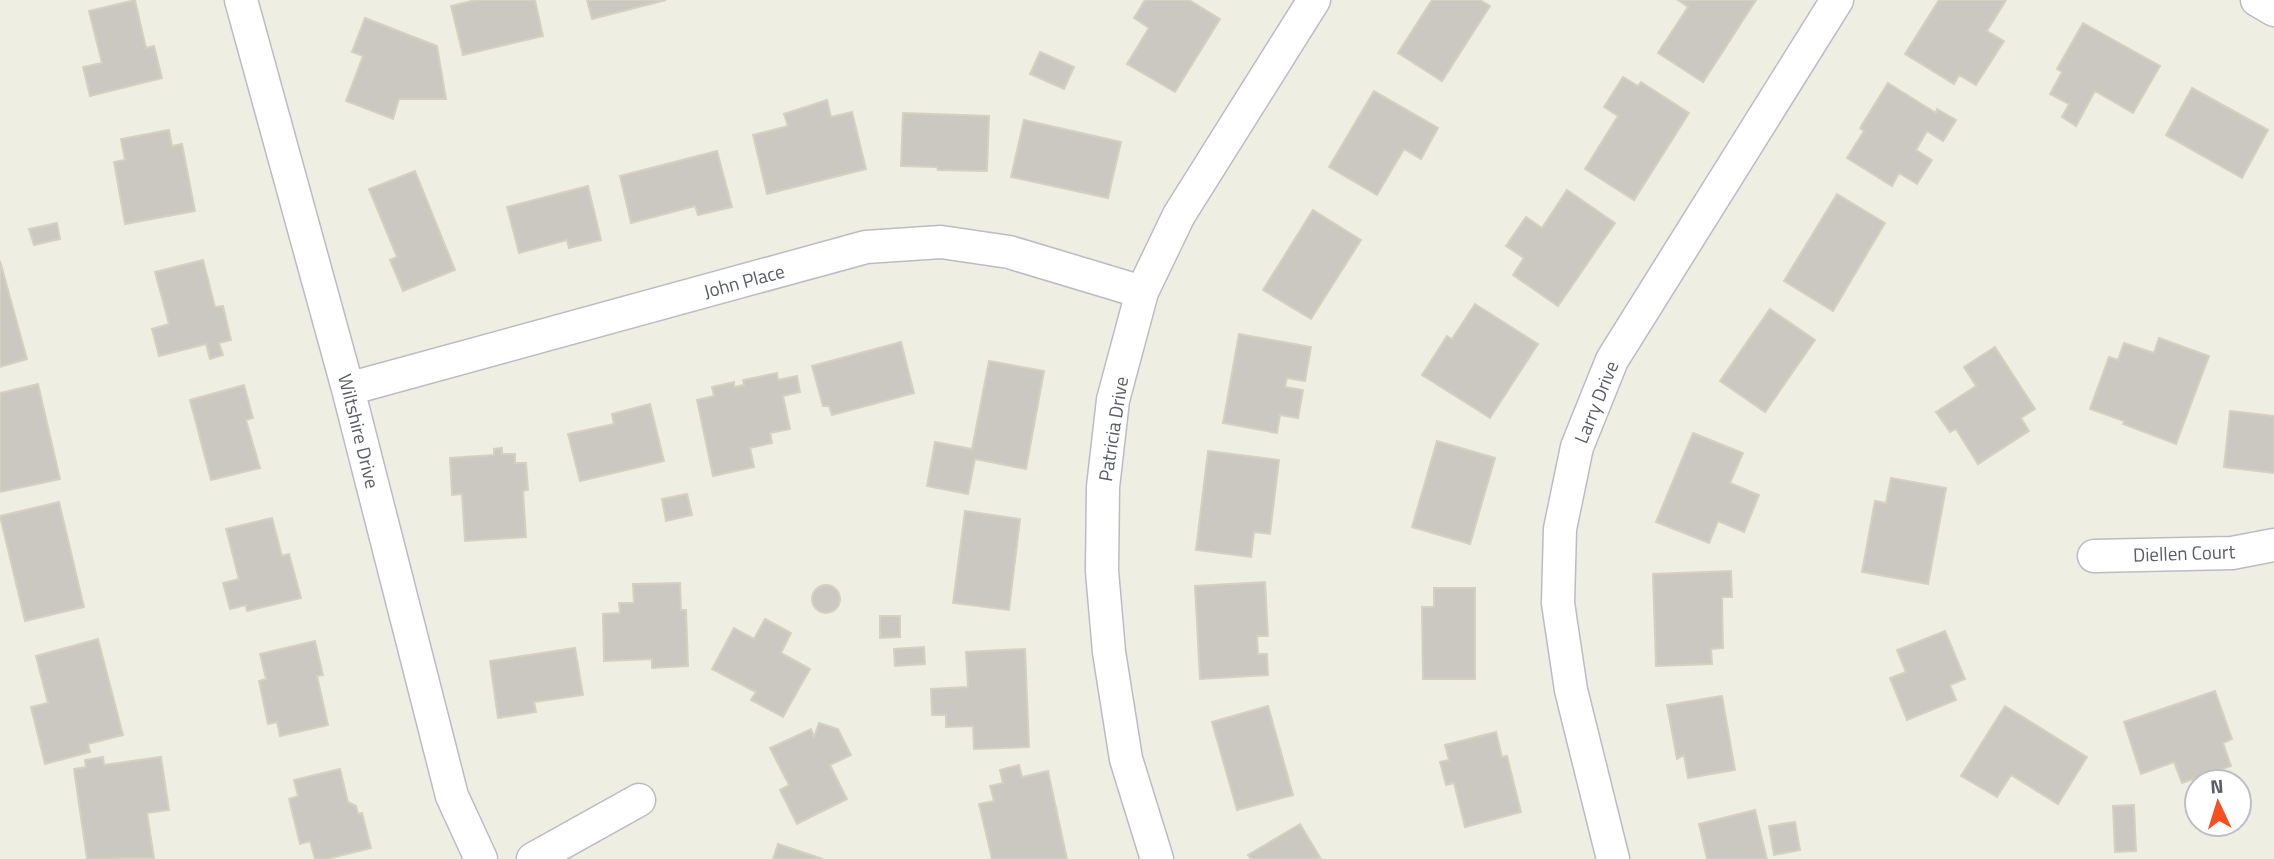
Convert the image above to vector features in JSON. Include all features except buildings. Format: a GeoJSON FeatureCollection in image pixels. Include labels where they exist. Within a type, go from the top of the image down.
{"type":"FeatureCollection","features":[{"type":"Feature","properties":{"kind":"street","name":"Wiltshire Drive"},"geometry":{"type":"LineString","coordinates":[[241,0],[348,389],[452,796],[481,859]]}},
{"type":"Feature","properties":{"kind":"street","name":"Patricia Drive"},"geometry":{"type":"LineString","coordinates":[[1157,859],[1126,759],[1109,652],[1102,571],[1104,487],[1113,400],[1142,292],[1179,215],[1314,0]]}},
{"type":"Feature","properties":{"kind":"street","name":"Larry Drive"},"geometry":{"type":"LineString","coordinates":[[1613,859],[1571,690],[1558,603],[1560,529],[1577,447],[1612,360],[1837,0]]}},
{"type":"Feature","properties":{"kind":"street"},"geometry":{"type":"LineString","coordinates":[[2257,0],[2274,10]]}},
{"type":"Feature","properties":{"kind":"street","name":"John Place"},"geometry":{"type":"LineString","coordinates":[[348,389],[866,247],[941,242],[1009,252],[1142,292]]}},
{"type":"Feature","properties":{"kind":"street","name":"Diellen Court"},"geometry":{"type":"LineString","coordinates":[[2094,556],[2232,553],[2274,545]]}},
{"type":"Feature","properties":{"kind":"street"},"geometry":{"type":"LineString","coordinates":[[533,859],[639,800]]}}]}
